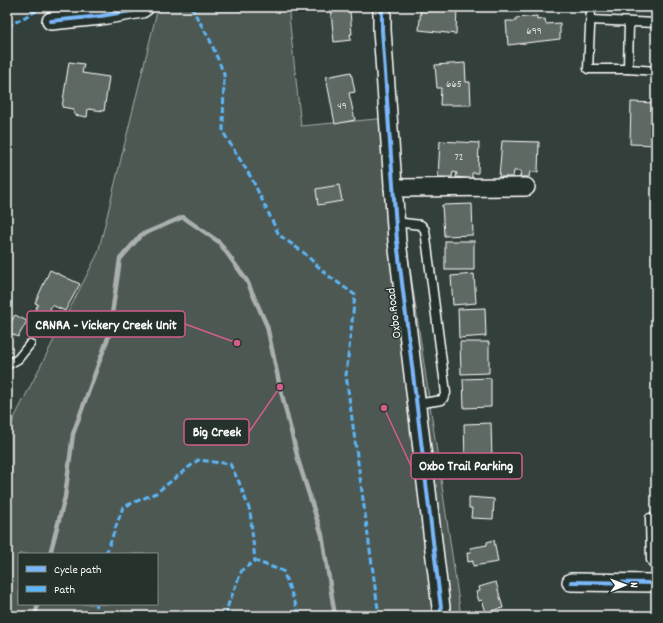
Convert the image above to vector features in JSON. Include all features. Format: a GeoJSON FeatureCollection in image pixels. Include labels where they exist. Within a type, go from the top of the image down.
{"type":"FeatureCollection","features":[{"type":"Feature","properties":{"kind":"street"},"geometry":{"type":"LineString","coordinates":[[51,21],[102,16],[142,9],[145,7]]}},
{"type":"Feature","properties":{"kind":"street","name":"Oxbo Road"},"geometry":{"type":"LineString","coordinates":[[382,7],[382,30],[395,222],[442,616]]}},
{"type":"Feature","properties":{"kind":"street"},"geometry":{"type":"LineString","coordinates":[[393,188],[526,187]]}},
{"type":"Feature","properties":{"kind":"street"},"geometry":{"type":"LineString","coordinates":[[571,582],[656,583]]}},
{"type":"Feature","properties":{"kind":"lane"},"geometry":{"type":"LineString","coordinates":[[591,7],[588,69],[656,71]]}},
{"type":"Feature","properties":{"kind":"lane"},"geometry":{"type":"LineString","coordinates":[[591,20],[656,23]]}},
{"type":"Feature","properties":{"kind":"lane"},"geometry":{"type":"LineString","coordinates":[[628,69],[629,22]]}},
{"type":"Feature","properties":{"kind":"lane"},"geometry":{"type":"LineString","coordinates":[[395,222],[421,225],[424,230],[446,393],[442,400],[416,404]]}},
{"type":"Feature","properties":{"kind":"lane"},"geometry":{"type":"LineString","coordinates":[[7,365],[18,358],[30,344]]}},
{"type":"Feature","properties":{"kind":"lane"},"geometry":{"type":"LineString","coordinates":[[650,518],[652,560],[656,567]]}},
{"type":"Feature","properties":{"kind":"shaded area"},"geometry":{"type":"Polygon","coordinates":[[[158,7],[294,7],[289,16],[301,126],[388,118],[461,616],[7,616],[7,432],[98,253],[158,7]]]}},
{"type":"Feature","properties":{"kind":"building"},"geometry":{"type":"Polygon","coordinates":[[[346,7],[346,9],[350,11],[352,34],[350,34],[351,40],[334,42],[331,13],[333,13],[332,9],[346,7]]]}},
{"type":"Feature","properties":{"kind":"building"},"geometry":{"type":"Polygon","coordinates":[[[421,7],[457,7],[456,34],[419,30],[421,7]]]}},
{"type":"Feature","properties":{"kind":"building"},"geometry":{"type":"Polygon","coordinates":[[[537,16],[537,20],[545,19],[546,24],[560,23],[560,39],[508,45],[506,21],[516,21],[516,18],[537,16]]]}},
{"type":"Feature","properties":{"kind":"building"},"geometry":{"type":"Polygon","coordinates":[[[69,62],[84,64],[82,73],[109,77],[104,111],[88,109],[87,117],[75,115],[73,109],[62,107],[69,62]]]}},
{"type":"Feature","properties":{"kind":"building"},"geometry":{"type":"Polygon","coordinates":[[[465,63],[466,82],[470,82],[471,105],[440,105],[441,88],[437,88],[435,65],[465,63]]]}},
{"type":"Feature","properties":{"kind":"building"},"geometry":{"type":"Polygon","coordinates":[[[351,72],[355,92],[349,93],[355,120],[335,124],[326,77],[351,72]]]}},
{"type":"Feature","properties":{"kind":"building"},"geometry":{"type":"Polygon","coordinates":[[[631,102],[656,103],[656,145],[630,144],[631,102]]]}},
{"type":"Feature","properties":{"kind":"building"},"geometry":{"type":"Polygon","coordinates":[[[440,141],[479,143],[478,173],[472,173],[472,179],[456,177],[457,173],[453,172],[452,177],[438,177],[440,141]]]}},
{"type":"Feature","properties":{"kind":"building"},"geometry":{"type":"Polygon","coordinates":[[[502,141],[539,142],[538,172],[530,172],[529,177],[520,177],[521,171],[514,171],[513,177],[499,177],[502,141]]]}},
{"type":"Feature","properties":{"kind":"building"},"geometry":{"type":"Polygon","coordinates":[[[339,185],[342,201],[318,205],[316,189],[339,185]]]}},
{"type":"Feature","properties":{"kind":"building"},"geometry":{"type":"Polygon","coordinates":[[[472,204],[473,235],[444,236],[442,205],[472,204]]]}},
{"type":"Feature","properties":{"kind":"building"},"geometry":{"type":"Polygon","coordinates":[[[445,241],[474,241],[474,270],[445,270],[445,241]]]}},
{"type":"Feature","properties":{"kind":"building"},"geometry":{"type":"Polygon","coordinates":[[[50,270],[80,284],[65,311],[52,305],[46,318],[34,312],[38,304],[35,303],[50,270]]]}},
{"type":"Feature","properties":{"kind":"building"},"geometry":{"type":"Polygon","coordinates":[[[474,274],[476,303],[453,305],[451,276],[474,274]]]}},
{"type":"Feature","properties":{"kind":"building"},"geometry":{"type":"Polygon","coordinates":[[[485,308],[486,336],[459,338],[458,309],[485,308]]]}},
{"type":"Feature","properties":{"kind":"building"},"geometry":{"type":"Polygon","coordinates":[[[15,315],[27,321],[18,337],[7,331],[15,315]]]}},
{"type":"Feature","properties":{"kind":"building"},"geometry":{"type":"Polygon","coordinates":[[[460,342],[489,342],[489,373],[461,374],[460,342]]]}},
{"type":"Feature","properties":{"kind":"building"},"geometry":{"type":"Polygon","coordinates":[[[491,378],[491,407],[464,408],[463,379],[491,378]]]}},
{"type":"Feature","properties":{"kind":"building"},"geometry":{"type":"Polygon","coordinates":[[[491,423],[492,459],[465,460],[464,424],[491,423]]]}},
{"type":"Feature","properties":{"kind":"building"},"geometry":{"type":"Polygon","coordinates":[[[469,497],[494,499],[493,519],[471,518],[472,508],[469,508],[469,497]]]}},
{"type":"Feature","properties":{"kind":"building"},"geometry":{"type":"Polygon","coordinates":[[[494,540],[498,562],[473,566],[473,561],[468,562],[467,553],[471,552],[470,548],[487,545],[487,542],[494,540]]]}},
{"type":"Feature","properties":{"kind":"building"},"geometry":{"type":"Polygon","coordinates":[[[496,582],[503,608],[486,612],[482,600],[479,601],[476,592],[480,591],[479,587],[496,582]]]}},
{"type":"Feature","properties":{"kind":"waterway"},"geometry":{"type":"LineString","coordinates":[[50,553],[65,497],[73,434],[109,335],[120,259],[141,235],[183,217],[219,242],[247,281],[267,326],[280,387],[299,463],[322,535],[335,616]]}},
{"type":"Feature","properties":{"kind":"waterway"},"geometry":{"type":"LineString","coordinates":[[35,616],[38,605]]}},
{"type":"Feature","properties":{"kind":"marked path"},"geometry":{"type":"LineString","coordinates":[[7,25],[12,24],[40,9],[50,7]]}},
{"type":"Feature","properties":{"kind":"marked path"},"geometry":{"type":"LineString","coordinates":[[191,7],[210,40],[224,74],[223,132],[252,179],[279,235],[303,252],[326,274],[355,295],[346,375],[379,616]]}},
{"type":"Feature","properties":{"kind":"marked path"},"geometry":{"type":"LineString","coordinates":[[106,553],[123,507],[156,493],[198,460],[230,464],[239,482],[250,511],[255,561]]}},
{"type":"Feature","properties":{"kind":"marked path"},"geometry":{"type":"LineString","coordinates":[[227,616],[228,605],[242,570],[255,561],[283,571],[300,616]]}},
{"type":"Feature","properties":{"kind":"marked path"},"geometry":{"type":"LineString","coordinates":[[95,616],[96,605]]}},
{"type":"Feature","properties":{"kind":"cycle path"},"geometry":{"type":"LineString","coordinates":[[51,21],[101,16],[142,9],[145,7]]}},
{"type":"Feature","properties":{"kind":"cycle path"},"geometry":{"type":"LineString","coordinates":[[382,7],[382,30],[397,241],[442,616]]}},
{"type":"Feature","properties":{"kind":"cycle path"},"geometry":{"type":"LineString","coordinates":[[571,582],[656,583]]}},
{"type":"Feature","properties":{"kind":"place","name":"CRNRA - Vickery Creek Unit"},"geometry":{"type":"Point","coordinates":[237,343]}},
{"type":"Feature","properties":{"kind":"place","name":"Big Creek"},"geometry":{"type":"Point","coordinates":[280,387]}},
{"type":"Feature","properties":{"kind":"place","name":"Oxbo Trail Parking"},"geometry":{"type":"Point","coordinates":[384,408]}}]}
